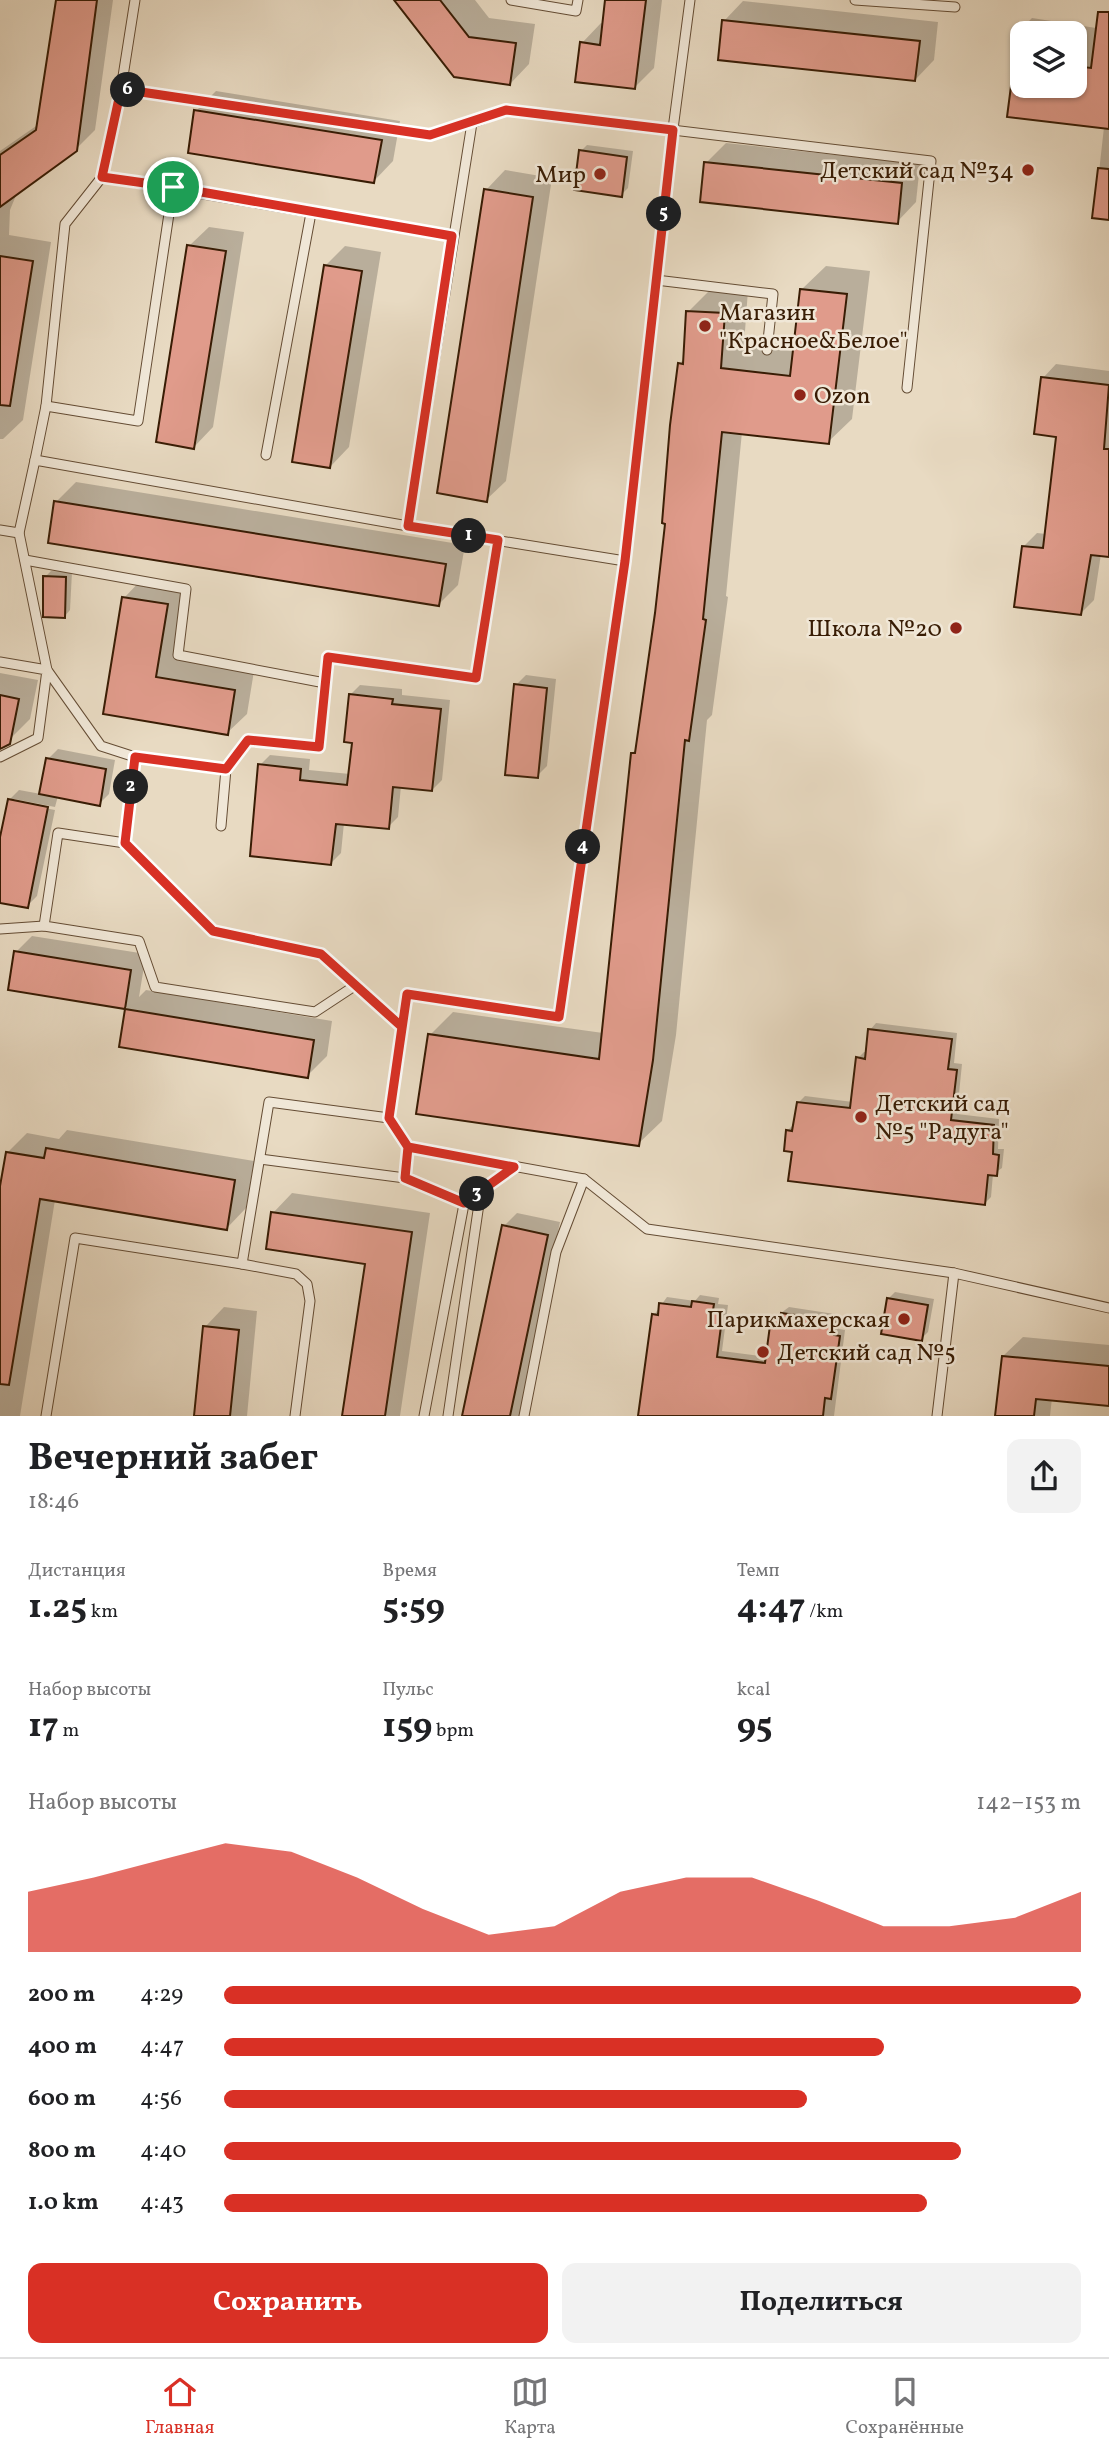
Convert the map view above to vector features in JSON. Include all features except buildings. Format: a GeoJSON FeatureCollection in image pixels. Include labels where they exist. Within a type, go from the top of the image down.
{"type":"FeatureCollection","features":[{"type":"Feature","properties":{"kind":"lane"},"geometry":{"type":"LineString","coordinates":[[0,757],[38,738],[47,670],[19,533],[46,405],[65,224],[102,177],[121,89],[135,0]]}},
{"type":"Feature","properties":{"kind":"lane"},"geometry":{"type":"LineString","coordinates":[[511,0],[576,11],[578,0]]}},
{"type":"Feature","properties":{"kind":"lane"},"geometry":{"type":"LineString","coordinates":[[405,1178],[408,1147],[389,1118],[407,994],[559,1017],[625,561],[690,0]]}},
{"type":"Feature","properties":{"kind":"lane"},"geometry":{"type":"LineString","coordinates":[[855,0],[955,7]]}},
{"type":"Feature","properties":{"kind":"lane"},"geometry":{"type":"LineString","coordinates":[[121,89],[430,135],[506,110],[931,161],[907,388]]}},
{"type":"Feature","properties":{"kind":"lane"},"geometry":{"type":"LineString","coordinates":[[408,526],[472,123]]}},
{"type":"Feature","properties":{"kind":"lane"},"geometry":{"type":"LineString","coordinates":[[102,177],[452,236]]}},
{"type":"Feature","properties":{"kind":"lane"},"geometry":{"type":"LineString","coordinates":[[46,405],[138,421],[173,187]]}},
{"type":"Feature","properties":{"kind":"lane"},"geometry":{"type":"LineString","coordinates":[[266,455],[311,213]]}},
{"type":"Feature","properties":{"kind":"lane"},"geometry":{"type":"LineString","coordinates":[[656,281],[773,294],[767,350]]}},
{"type":"Feature","properties":{"kind":"lane"},"geometry":{"type":"LineString","coordinates":[[34,460],[625,561]]}},
{"type":"Feature","properties":{"kind":"lane"},"geometry":{"type":"LineString","coordinates":[[0,530],[19,533]]}},
{"type":"Feature","properties":{"kind":"lane"},"geometry":{"type":"LineString","coordinates":[[221,826],[226,769],[248,740],[319,747],[328,657],[476,678],[498,540]]}},
{"type":"Feature","properties":{"kind":"lane"},"geometry":{"type":"LineString","coordinates":[[25,560],[186,589],[178,655],[325,683]]}},
{"type":"Feature","properties":{"kind":"lane"},"geometry":{"type":"LineString","coordinates":[[0,662],[47,670],[101,746],[135,757],[226,769]]}},
{"type":"Feature","properties":{"kind":"lane"},"geometry":{"type":"LineString","coordinates":[[125,843],[135,757]]}},
{"type":"Feature","properties":{"kind":"lane"},"geometry":{"type":"LineString","coordinates":[[44,926],[58,833],[125,843],[213,931],[321,954],[402,1027]]}},
{"type":"Feature","properties":{"kind":"lane"},"geometry":{"type":"LineString","coordinates":[[0,929],[44,926],[139,941],[155,988],[315,1012],[356,985]]}},
{"type":"Feature","properties":{"kind":"lane"},"geometry":{"type":"LineString","coordinates":[[242,1264],[269,1102],[389,1118]]}},
{"type":"Feature","properties":{"kind":"lane"},"geometry":{"type":"LineString","coordinates":[[408,1147],[584,1179],[647,1229],[954,1273],[1109,1308]]}},
{"type":"Feature","properties":{"kind":"lane"},"geometry":{"type":"LineString","coordinates":[[260,1159],[405,1178],[464,1203]]}},
{"type":"Feature","properties":{"kind":"lane"},"geometry":{"type":"LineString","coordinates":[[424,1416],[464,1203],[514,1167]]}},
{"type":"Feature","properties":{"kind":"lane"},"geometry":{"type":"LineString","coordinates":[[524,1416],[555,1252],[584,1179]]}},
{"type":"Feature","properties":{"kind":"lane"},"geometry":{"type":"LineString","coordinates":[[448,1416],[481,1190]]}},
{"type":"Feature","properties":{"kind":"lane"},"geometry":{"type":"LineString","coordinates":[[46,1416],[75,1238],[296,1273],[307,1284],[310,1300],[295,1416]]}},
{"type":"Feature","properties":{"kind":"lane"},"geometry":{"type":"LineString","coordinates":[[937,1416],[954,1273]]}},
{"type":"Feature","properties":{"kind":"place","name":"Детский сад №34"},"geometry":{"type":"Point","coordinates":[1028,170]}},
{"type":"Feature","properties":{"kind":"place","name":"Мир"},"geometry":{"type":"Point","coordinates":[600,174]}},
{"type":"Feature","properties":{"kind":"place","name":"Магазин \"Красное&Белое\""},"geometry":{"type":"Point","coordinates":[705,326]}},
{"type":"Feature","properties":{"kind":"place","name":"Ozon"},"geometry":{"type":"Point","coordinates":[800,395]}},
{"type":"Feature","properties":{"kind":"place","name":"Школа №20"},"geometry":{"type":"Point","coordinates":[956,628]}},
{"type":"Feature","properties":{"kind":"place","name":"Детский сад №5 \"Радуга\""},"geometry":{"type":"Point","coordinates":[861,1117]}},
{"type":"Feature","properties":{"kind":"place","name":"Парикмахерская"},"geometry":{"type":"Point","coordinates":[904,1319]}},
{"type":"Feature","properties":{"kind":"place","name":"Детский сад №5"},"geometry":{"type":"Point","coordinates":[763,1352]}},
{"type":"Feature","properties":{"kind":"route"},"geometry":{"type":"LineString","coordinates":[[173,187],[102,177],[121,89],[430,135],[506,110],[673,130],[625,561],[559,1017],[407,994],[389,1118],[408,1147],[514,1167],[464,1203],[405,1178],[408,1147],[389,1118],[402,1027],[321,954],[213,931],[125,843],[135,757],[226,769],[248,740],[319,747],[328,657],[476,678],[498,540],[408,526],[452,236],[173,187]]}}]}
